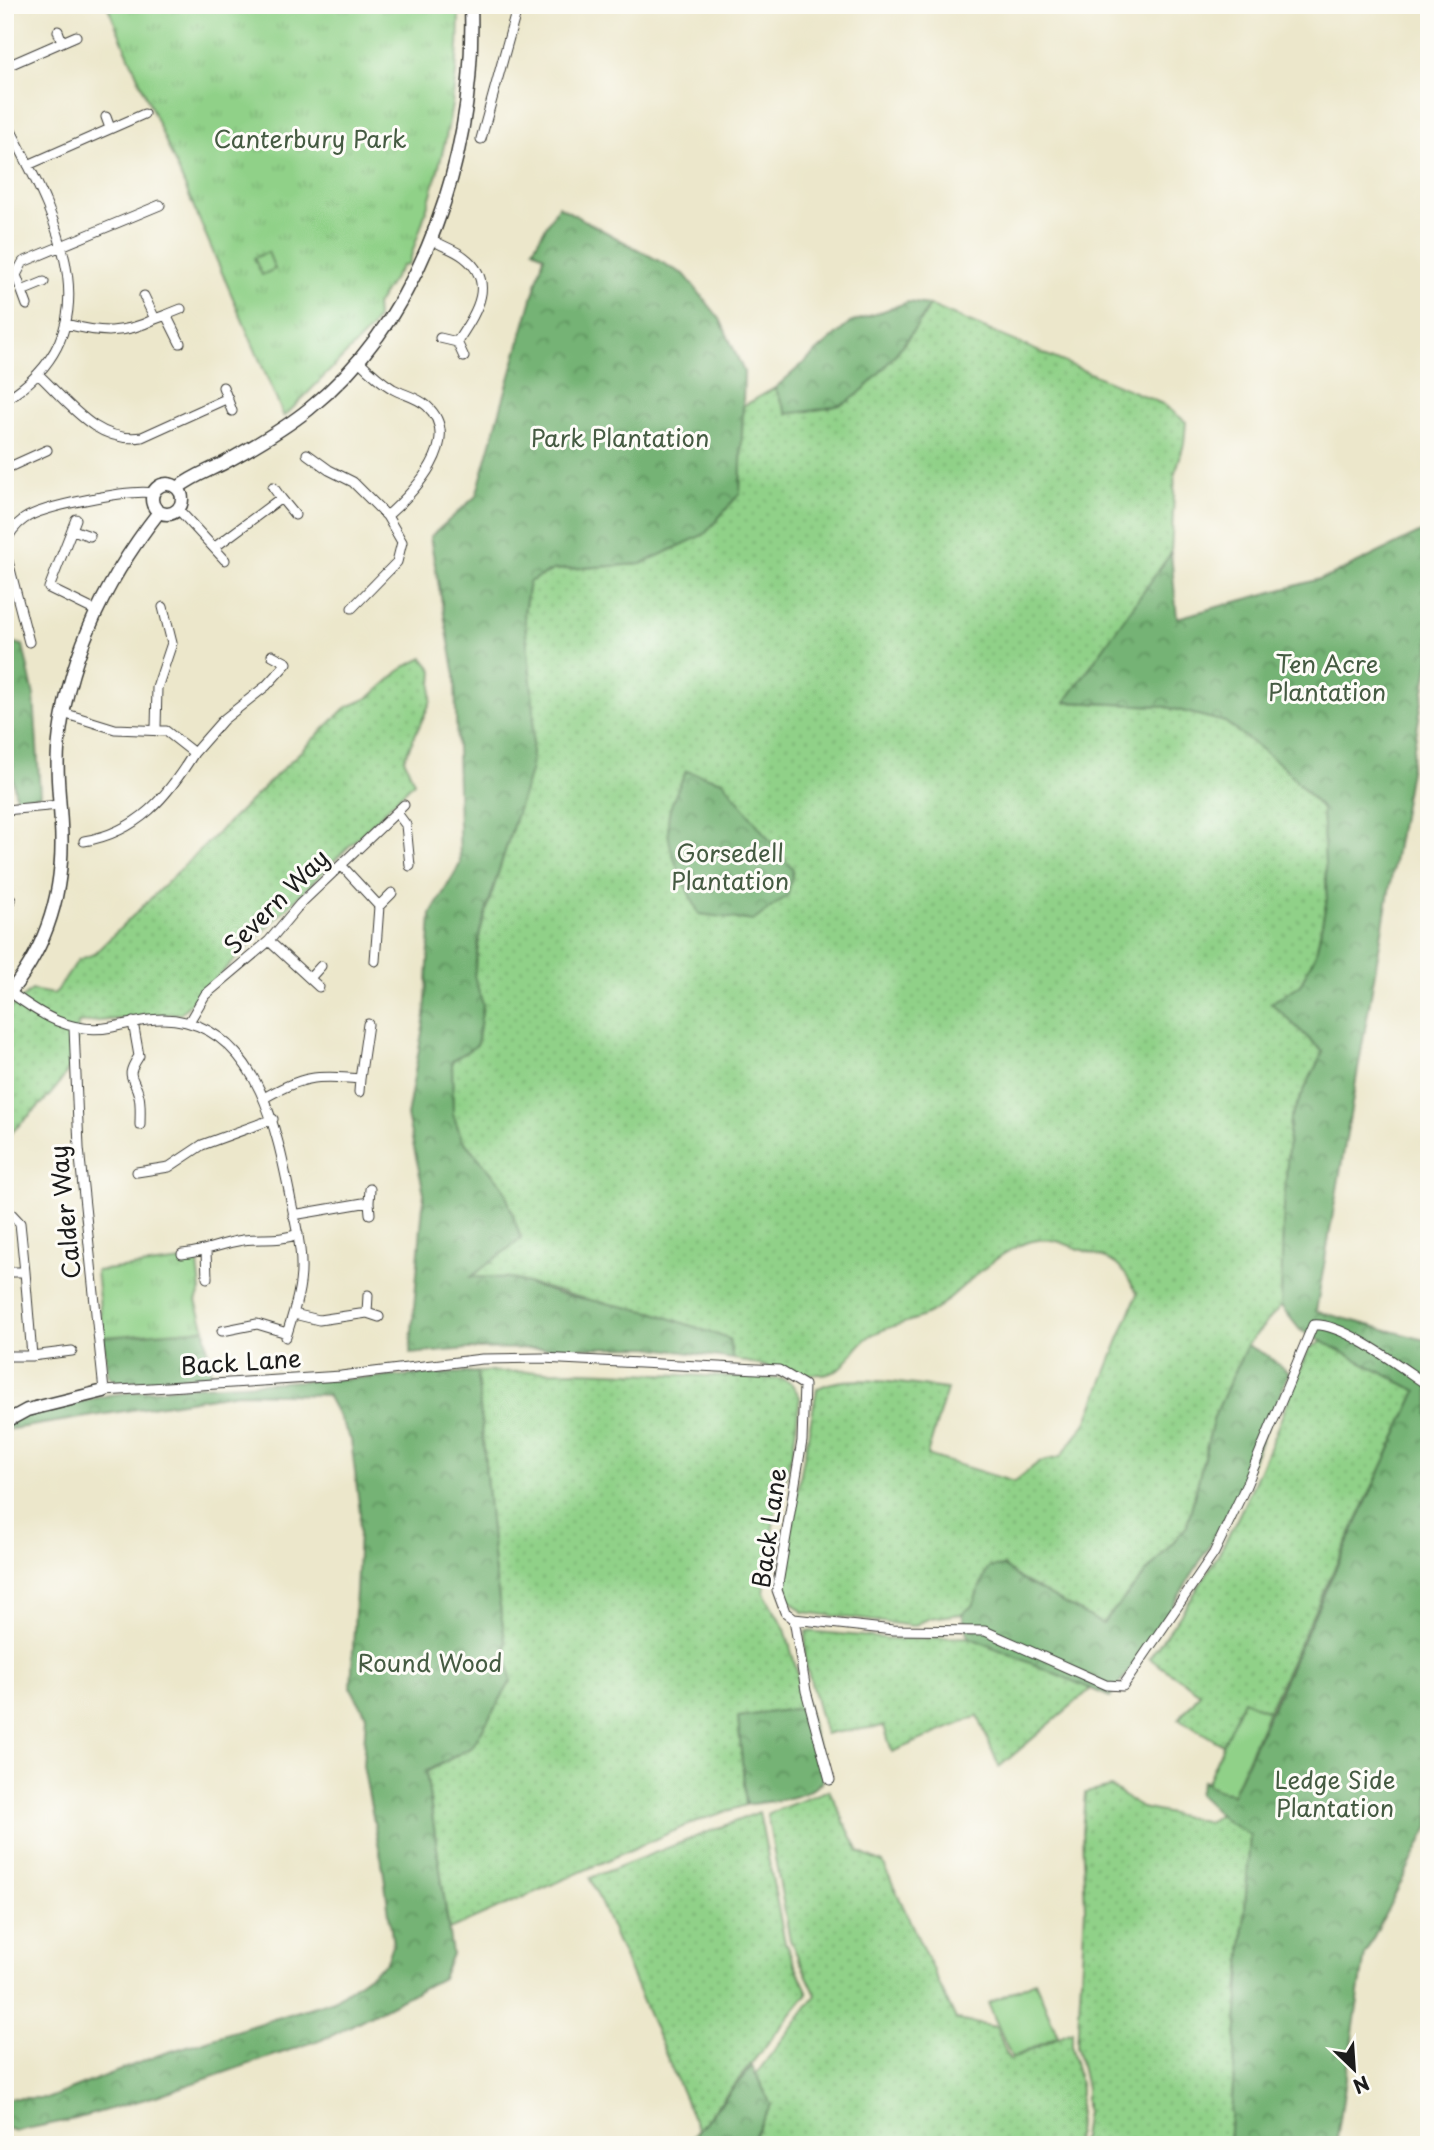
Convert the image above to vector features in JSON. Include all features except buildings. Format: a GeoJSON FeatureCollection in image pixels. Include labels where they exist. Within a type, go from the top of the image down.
{"type":"FeatureCollection","features":[{"type":"Feature","properties":{"kind":"street"},"geometry":{"type":"LineString","coordinates":[[5,544],[12,529],[27,516],[97,498],[131,492],[153,493],[164,484],[178,488],[258,444],[308,410],[359,361],[403,297],[431,239],[449,189],[470,85],[471,5]]}},
{"type":"Feature","properties":{"kind":"street"},"geometry":{"type":"LineString","coordinates":[[481,139],[518,5]]}},
{"type":"Feature","properties":{"kind":"street"},"geometry":{"type":"LineString","coordinates":[[58,31],[62,42]]}},
{"type":"Feature","properties":{"kind":"street"},"geometry":{"type":"LineString","coordinates":[[5,67],[76,36]]}},
{"type":"Feature","properties":{"kind":"street"},"geometry":{"type":"LineString","coordinates":[[28,165],[144,114]]}},
{"type":"Feature","properties":{"kind":"street"},"geometry":{"type":"LineString","coordinates":[[106,117],[110,128]]}},
{"type":"Feature","properties":{"kind":"street"},"geometry":{"type":"LineString","coordinates":[[5,119],[64,246],[69,272],[66,324],[40,375],[5,400]]}},
{"type":"Feature","properties":{"kind":"street"},"geometry":{"type":"LineString","coordinates":[[27,305],[16,275],[23,262],[151,215],[160,205]]}},
{"type":"Feature","properties":{"kind":"street"},"geometry":{"type":"LineString","coordinates":[[431,239],[464,256],[481,274],[483,290],[477,311],[457,342]]}},
{"type":"Feature","properties":{"kind":"street"},"geometry":{"type":"LineString","coordinates":[[22,291],[44,282]]}},
{"type":"Feature","properties":{"kind":"street"},"geometry":{"type":"LineString","coordinates":[[144,296],[155,319]]}},
{"type":"Feature","properties":{"kind":"street"},"geometry":{"type":"LineString","coordinates":[[66,324],[94,332],[113,333],[133,330],[181,309]]}},
{"type":"Feature","properties":{"kind":"street"},"geometry":{"type":"LineString","coordinates":[[166,315],[180,342]]}},
{"type":"Feature","properties":{"kind":"street"},"geometry":{"type":"LineString","coordinates":[[440,338],[457,342]]}},
{"type":"Feature","properties":{"kind":"street"},"geometry":{"type":"LineString","coordinates":[[457,342],[464,357]]}},
{"type":"Feature","properties":{"kind":"street"},"geometry":{"type":"LineString","coordinates":[[359,361],[392,388],[425,405],[439,430],[440,444],[434,459],[387,516]]}},
{"type":"Feature","properties":{"kind":"street"},"geometry":{"type":"LineString","coordinates":[[40,375],[94,428],[130,439],[151,433],[228,398]]}},
{"type":"Feature","properties":{"kind":"street"},"geometry":{"type":"LineString","coordinates":[[223,387],[232,411]]}},
{"type":"Feature","properties":{"kind":"street"},"geometry":{"type":"LineString","coordinates":[[6,467],[47,450]]}},
{"type":"Feature","properties":{"kind":"street"},"geometry":{"type":"LineString","coordinates":[[307,454],[328,470],[353,482],[387,516],[400,536],[400,556],[352,608]]}},
{"type":"Feature","properties":{"kind":"street"},"geometry":{"type":"LineString","coordinates":[[273,487],[295,515]]}},
{"type":"Feature","properties":{"kind":"street"},"geometry":{"type":"LineString","coordinates":[[153,493],[152,503],[159,512],[169,513],[178,509],[181,501],[178,488]]}},
{"type":"Feature","properties":{"kind":"street"},"geometry":{"type":"LineString","coordinates":[[215,547],[281,498]]}},
{"type":"Feature","properties":{"kind":"street"},"geometry":{"type":"LineString","coordinates":[[178,509],[225,560]]}},
{"type":"Feature","properties":{"kind":"street"},"geometry":{"type":"LineString","coordinates":[[159,512],[96,611],[77,657],[63,713],[58,750],[62,869],[55,907],[38,951],[8,995],[40,1014],[74,1028],[100,1029],[166,1018],[189,1022],[210,1031],[233,1051],[264,1098],[273,1119],[298,1234],[302,1265],[294,1314],[287,1335],[257,1324],[222,1331]]}},
{"type":"Feature","properties":{"kind":"street"},"geometry":{"type":"LineString","coordinates":[[76,519],[49,588],[96,611]]}},
{"type":"Feature","properties":{"kind":"street"},"geometry":{"type":"LineString","coordinates":[[73,530],[90,536]]}},
{"type":"Feature","properties":{"kind":"street"},"geometry":{"type":"LineString","coordinates":[[5,550],[29,642]]}},
{"type":"Feature","properties":{"kind":"street"},"geometry":{"type":"LineString","coordinates":[[156,728],[158,688],[172,643],[163,607]]}},
{"type":"Feature","properties":{"kind":"street"},"geometry":{"type":"LineString","coordinates":[[84,841],[111,835],[129,826],[172,790],[194,752],[223,720],[287,663],[271,655]]}},
{"type":"Feature","properties":{"kind":"street"},"geometry":{"type":"LineString","coordinates":[[63,713],[115,729],[156,728],[172,734],[194,752]]}},
{"type":"Feature","properties":{"kind":"street"},"geometry":{"type":"LineString","coordinates":[[5,810],[59,805]]}},
{"type":"Feature","properties":{"kind":"street","name":"Severn Way"},"geometry":{"type":"LineString","coordinates":[[189,1022],[205,995],[268,941],[290,914],[401,809],[406,825],[410,866]]}},
{"type":"Feature","properties":{"kind":"street"},"geometry":{"type":"LineString","coordinates":[[341,865],[379,906]]}},
{"type":"Feature","properties":{"kind":"street"},"geometry":{"type":"LineString","coordinates":[[375,961],[379,906],[392,893]]}},
{"type":"Feature","properties":{"kind":"street"},"geometry":{"type":"LineString","coordinates":[[268,941],[319,987]]}},
{"type":"Feature","properties":{"kind":"street"},"geometry":{"type":"LineString","coordinates":[[310,978],[321,966]]}},
{"type":"Feature","properties":{"kind":"street"},"geometry":{"type":"LineString","coordinates":[[133,1022],[139,1056],[131,1068],[130,1078],[140,1097],[140,1125]]}},
{"type":"Feature","properties":{"kind":"street"},"geometry":{"type":"LineString","coordinates":[[359,1092],[368,1024]]}},
{"type":"Feature","properties":{"kind":"street","name":"Calder Way"},"geometry":{"type":"LineString","coordinates":[[74,1028],[79,1148],[104,1391]]}},
{"type":"Feature","properties":{"kind":"street"},"geometry":{"type":"LineString","coordinates":[[264,1098],[294,1081],[313,1076],[360,1079]]}},
{"type":"Feature","properties":{"kind":"street"},"geometry":{"type":"LineString","coordinates":[[136,1172],[169,1167],[202,1145],[273,1119]]}},
{"type":"Feature","properties":{"kind":"street"},"geometry":{"type":"LineString","coordinates":[[370,1189],[370,1214]]}},
{"type":"Feature","properties":{"kind":"street"},"geometry":{"type":"LineString","coordinates":[[293,1215],[369,1202]]}},
{"type":"Feature","properties":{"kind":"street"},"geometry":{"type":"LineString","coordinates":[[5,1207],[20,1223],[32,1356]]}},
{"type":"Feature","properties":{"kind":"street"},"geometry":{"type":"LineString","coordinates":[[182,1254],[206,1252],[245,1240],[279,1241],[298,1234]]}},
{"type":"Feature","properties":{"kind":"street"},"geometry":{"type":"LineString","coordinates":[[206,1252],[207,1278]]}},
{"type":"Feature","properties":{"kind":"street"},"geometry":{"type":"LineString","coordinates":[[5,1272],[25,1272]]}},
{"type":"Feature","properties":{"kind":"street"},"geometry":{"type":"LineString","coordinates":[[367,1313],[368,1295]]}},
{"type":"Feature","properties":{"kind":"street"},"geometry":{"type":"LineString","coordinates":[[294,1314],[319,1320],[367,1313],[379,1317]]}},
{"type":"Feature","properties":{"kind":"street","name":"Back Lane"},"geometry":{"type":"LineString","coordinates":[[104,1391],[341,1376],[482,1359],[542,1358],[779,1370],[804,1385],[802,1441],[777,1590],[785,1612],[793,1619],[894,1630],[985,1631],[1106,1685],[1123,1686],[1214,1553],[1245,1488],[1313,1325],[1331,1327],[1347,1335],[1429,1386]]}},
{"type":"Feature","properties":{"kind":"street"},"geometry":{"type":"LineString","coordinates":[[6,1356],[72,1351]]}},
{"type":"Feature","properties":{"kind":"street"},"geometry":{"type":"LineString","coordinates":[[5,1422],[27,1410],[104,1391]]}},
{"type":"Feature","properties":{"kind":"street"},"geometry":{"type":"LineString","coordinates":[[793,1619],[806,1691],[830,1780]]}},
{"type":"Feature","properties":{"kind":"green space","name":"Canterbury Park"},"geometry":{"type":"Polygon","coordinates":[[[107,5],[459,5],[456,74],[446,138],[430,200],[408,265],[402,266],[376,305],[377,318],[370,330],[284,417],[107,5]]]}},
{"type":"Feature","properties":{"kind":"green space","name":"Park Plantation"},"geometry":{"type":"Polygon","coordinates":[[[558,206],[685,275],[720,319],[744,372],[740,493],[705,534],[641,564],[553,570],[529,582],[524,613],[534,711],[531,768],[480,931],[474,976],[483,1005],[477,1045],[452,1061],[453,1114],[462,1139],[503,1186],[521,1239],[471,1277],[510,1278],[559,1294],[652,1312],[729,1339],[733,1359],[648,1347],[469,1349],[410,1354],[424,1193],[407,1116],[425,1016],[431,914],[460,864],[455,675],[430,537],[476,496],[544,256],[533,249],[558,206]]]}},
{"type":"Feature","properties":{"kind":"green space"},"geometry":{"type":"Polygon","coordinates":[[[268,252],[275,269],[262,275],[254,258],[268,252]]]}},
{"type":"Feature","properties":{"kind":"green space"},"geometry":{"type":"Polygon","coordinates":[[[908,302],[929,305],[904,343],[866,387],[845,403],[787,414],[775,388],[850,323],[908,302]]]}},
{"type":"Feature","properties":{"kind":"green space"},"geometry":{"type":"Polygon","coordinates":[[[929,305],[1163,404],[1186,422],[1184,444],[1175,474],[1171,553],[1065,702],[1162,706],[1226,722],[1283,766],[1322,809],[1327,899],[1316,953],[1300,985],[1323,1052],[1290,1119],[1281,1306],[1247,1345],[1214,1417],[1187,1526],[1102,1624],[1020,1579],[1004,1566],[988,1568],[972,1606],[962,1614],[930,1618],[913,1626],[803,1612],[782,1594],[780,1582],[817,1389],[829,1384],[861,1380],[947,1389],[927,1455],[1014,1482],[1039,1462],[1060,1457],[1086,1423],[1137,1294],[1127,1276],[1110,1260],[1051,1240],[1035,1240],[1020,1245],[989,1264],[935,1310],[870,1336],[838,1370],[822,1374],[796,1373],[733,1359],[729,1339],[510,1278],[470,1277],[521,1239],[503,1186],[462,1139],[453,1114],[452,1061],[477,1045],[483,1005],[474,976],[480,931],[531,768],[534,711],[524,613],[529,581],[553,570],[641,564],[740,493],[743,406],[775,388],[787,414],[922,320],[929,305]]]}},
{"type":"Feature","properties":{"kind":"green space"},"geometry":{"type":"Polygon","coordinates":[[[1429,528],[1429,661],[1316,1311],[1429,1341],[1429,1827],[1365,1954],[1336,2145],[1229,2145],[1250,1835],[1226,1821],[1198,1794],[1202,1781],[1232,1795],[1417,1391],[1300,1330],[1281,1306],[1290,1119],[1323,1052],[1271,1003],[1300,985],[1316,953],[1327,899],[1322,809],[1283,766],[1225,722],[1162,706],[1065,702],[1171,553],[1177,618],[1331,576],[1429,528]]]}},
{"type":"Feature","properties":{"kind":"green space"},"geometry":{"type":"Polygon","coordinates":[[[5,641],[23,645],[34,696],[40,795],[16,798],[5,737],[5,641]]]}},
{"type":"Feature","properties":{"kind":"green space"},"geometry":{"type":"Polygon","coordinates":[[[423,658],[433,670],[431,701],[404,759],[414,782],[181,1013],[78,1023],[77,1043],[65,1075],[45,1101],[5,1139],[5,1013],[32,990],[53,994],[57,991],[78,960],[94,954],[345,708],[370,697],[404,667],[423,658]]]}},
{"type":"Feature","properties":{"kind":"green space","name":"Gorsedell Plantation"},"geometry":{"type":"Polygon","coordinates":[[[686,771],[723,781],[793,870],[788,895],[753,921],[699,914],[681,876],[671,848],[668,819],[686,771]]]}},
{"type":"Feature","properties":{"kind":"green space"},"geometry":{"type":"Polygon","coordinates":[[[192,1260],[198,1264],[201,1290],[196,1301],[205,1329],[103,1337],[96,1271],[192,1260]]]}},
{"type":"Feature","properties":{"kind":"green space"},"geometry":{"type":"Polygon","coordinates":[[[205,1329],[211,1375],[118,1383],[108,1376],[103,1337],[205,1329]]]}},
{"type":"Feature","properties":{"kind":"green space"},"geometry":{"type":"Polygon","coordinates":[[[1323,1341],[1417,1391],[1268,1711],[1243,1700],[1223,1745],[1179,1719],[1200,1693],[1149,1658],[1215,1561],[1263,1462],[1309,1349],[1323,1341]]]}},
{"type":"Feature","properties":{"kind":"green space"},"geometry":{"type":"Polygon","coordinates":[[[1247,1345],[1268,1356],[1289,1373],[1235,1504],[1155,1635],[1110,1697],[969,1637],[962,1614],[972,1606],[988,1568],[1004,1566],[1020,1579],[1102,1624],[1187,1526],[1214,1417],[1247,1345]]]}},
{"type":"Feature","properties":{"kind":"green space"},"geometry":{"type":"Polygon","coordinates":[[[582,1371],[782,1379],[791,1383],[800,1397],[793,1450],[774,1518],[764,1593],[785,1629],[807,1707],[738,1717],[746,1805],[694,1822],[449,1930],[426,1772],[472,1747],[511,1681],[494,1566],[477,1372],[582,1371]]]}},
{"type":"Feature","properties":{"kind":"green space","name":"Round Wood"},"geometry":{"type":"Polygon","coordinates":[[[477,1372],[494,1566],[511,1681],[472,1747],[426,1772],[452,1954],[442,1978],[331,2036],[156,2096],[75,2119],[16,2131],[5,2128],[5,2098],[49,2098],[159,2055],[334,2000],[386,1963],[393,1945],[383,1868],[363,1766],[366,1715],[351,1688],[360,1513],[351,1440],[327,1395],[238,1393],[5,1430],[5,1425],[21,1416],[109,1395],[182,1387],[477,1372]]]}},
{"type":"Feature","properties":{"kind":"green space"},"geometry":{"type":"Polygon","coordinates":[[[806,1631],[895,1639],[969,1637],[1092,1688],[999,1767],[978,1716],[892,1752],[884,1726],[825,1734],[805,1661],[806,1631]]]}},
{"type":"Feature","properties":{"kind":"green space"},"geometry":{"type":"Polygon","coordinates":[[[1243,1700],[1268,1711],[1232,1795],[1206,1784],[1243,1700]]]}},
{"type":"Feature","properties":{"kind":"green space"},"geometry":{"type":"Polygon","coordinates":[[[807,1707],[825,1777],[819,1785],[800,1795],[746,1805],[738,1717],[807,1707]]]}},
{"type":"Feature","properties":{"kind":"green space"},"geometry":{"type":"Polygon","coordinates":[[[1111,1787],[1142,1808],[1209,1822],[1219,1814],[1250,1834],[1229,2145],[1081,2145],[1086,2088],[1077,2047],[1085,1909],[1082,1832],[1085,1793],[1111,1787]]]}},
{"type":"Feature","properties":{"kind":"green space"},"geometry":{"type":"Polygon","coordinates":[[[829,1790],[859,1852],[883,1863],[956,2020],[996,2027],[1009,2060],[1072,2031],[1072,2048],[1081,2089],[1076,2145],[749,2145],[771,2105],[756,2074],[816,1995],[790,1940],[767,1814],[829,1790]]]}},
{"type":"Feature","properties":{"kind":"green space"},"geometry":{"type":"Polygon","coordinates":[[[759,1812],[785,1943],[808,1993],[698,2130],[590,1878],[759,1812]]]}},
{"type":"Feature","properties":{"kind":"green space"},"geometry":{"type":"Polygon","coordinates":[[[1035,1981],[1058,2036],[1012,2058],[988,2003],[1035,1981]]]}},
{"type":"Feature","properties":{"kind":"green space"},"geometry":{"type":"Polygon","coordinates":[[[752,2066],[771,2105],[749,2145],[686,2145],[752,2066]]]}},
{"type":"Feature","properties":{"kind":"park label","name":"Ten Acre Plantation"},"geometry":{"type":"Point","coordinates":[1327,679]}},
{"type":"Feature","properties":{"kind":"park label","name":"Ledge Side Plantation"},"geometry":{"type":"Point","coordinates":[1335,1795]}}]}
